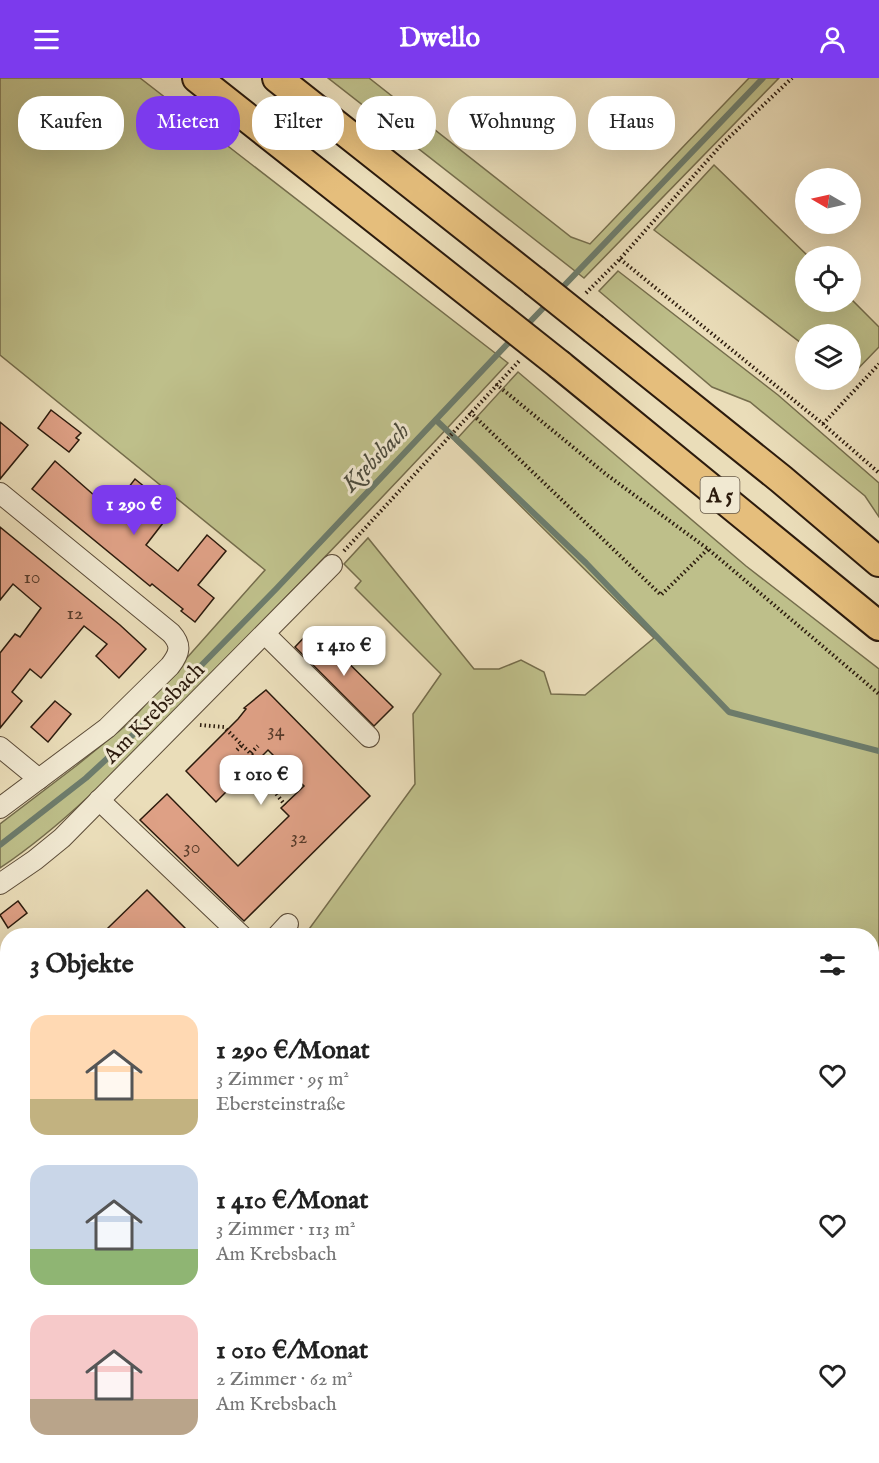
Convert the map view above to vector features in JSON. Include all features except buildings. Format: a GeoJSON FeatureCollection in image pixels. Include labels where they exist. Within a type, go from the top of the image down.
{"type":"FeatureCollection","features":[{"type":"Feature","properties":{"kind":"highway","name":"A 5"},"geometry":{"type":"LineString","coordinates":[[197,78],[560,365],[879,626]]}},
{"type":"Feature","properties":{"kind":"highway","name":"A 5"},"geometry":{"type":"LineString","coordinates":[[277,78],[781,479],[879,562]]}},
{"type":"Feature","properties":{"kind":"street"},"geometry":{"type":"LineString","coordinates":[[0,493],[177,640],[180,647],[178,657],[107,728],[0,808]]}},
{"type":"Feature","properties":{"kind":"street","name":"Am Krebsbach"},"geometry":{"type":"LineString","coordinates":[[0,884],[63,838],[332,565]]}},
{"type":"Feature","properties":{"kind":"street"},"geometry":{"type":"LineString","coordinates":[[265,633],[369,736]]}},
{"type":"Feature","properties":{"kind":"street"},"geometry":{"type":"LineString","coordinates":[[0,747],[39,779]]}},
{"type":"Feature","properties":{"kind":"street"},"geometry":{"type":"LineString","coordinates":[[99,800],[234,928]]}},
{"type":"Feature","properties":{"kind":"path"},"geometry":{"type":"LineString","coordinates":[[792,78],[722,144],[620,259],[823,424],[879,473]]}},
{"type":"Feature","properties":{"kind":"path"},"geometry":{"type":"LineString","coordinates":[[823,424],[879,364]]}},
{"type":"Feature","properties":{"kind":"path"},"geometry":{"type":"LineString","coordinates":[[332,565],[496,384],[607,475],[708,549],[879,694]]}},
{"type":"Feature","properties":{"kind":"path"},"geometry":{"type":"LineString","coordinates":[[470,412],[661,595],[708,549]]}},
{"type":"Feature","properties":{"kind":"path"},"geometry":{"type":"LineString","coordinates":[[186,712],[198,725],[224,727],[273,776],[267,782],[285,805]]}},
{"type":"Feature","properties":{"kind":"path"},"geometry":{"type":"LineString","coordinates":[[237,750],[242,745]]}},
{"type":"Feature","properties":{"kind":"path"},"geometry":{"type":"LineString","coordinates":[[251,753],[258,746]]}},
{"type":"Feature","properties":{"kind":"green space"},"geometry":{"type":"Polygon","coordinates":[[[0,78],[140,78],[163,96],[136,96],[136,150],[233,150],[508,363],[393,486],[127,759],[79,806],[0,868],[0,824],[129,723],[265,570],[0,355],[0,78]]]}},
{"type":"Feature","properties":{"kind":"green space"},"geometry":{"type":"Polygon","coordinates":[[[328,78],[369,78],[392,96],[356,96],[356,100],[328,78]]]}},
{"type":"Feature","properties":{"kind":"green space"},"geometry":{"type":"Polygon","coordinates":[[[749,78],[779,78],[584,278],[420,150],[436,150],[436,131],[448,140],[448,150],[460,150],[571,237],[590,244],[749,78]]]}},
{"type":"Feature","properties":{"kind":"green space"},"geometry":{"type":"Polygon","coordinates":[[[714,165],[798,246],[795,246],[795,312],[861,312],[861,309],[879,327],[879,347],[861,366],[861,324],[795,324],[795,338],[654,230],[714,165]]]}},
{"type":"Feature","properties":{"kind":"green space"},"geometry":{"type":"Polygon","coordinates":[[[618,271],[778,395],[879,483],[879,517],[865,496],[750,402],[712,387],[599,291],[618,271]]]}},
{"type":"Feature","properties":{"kind":"green space"},"geometry":{"type":"Polygon","coordinates":[[[518,372],[746,566],[879,669],[879,928],[310,928],[415,784],[413,714],[441,674],[355,588],[361,581],[344,564],[368,538],[474,669],[499,669],[521,660],[544,672],[551,694],[585,695],[654,638],[455,441],[518,372]]]}},
{"type":"Feature","properties":{"kind":"waterway","name":"Krebsbach"},"geometry":{"type":"LineString","coordinates":[[558,292],[763,78]]}},
{"type":"Feature","properties":{"kind":"waterway","name":"Krebsbach"},"geometry":{"type":"LineString","coordinates":[[525,327],[549,302]]}},
{"type":"Feature","properties":{"kind":"waterway","name":"Krebsbach"},"geometry":{"type":"LineString","coordinates":[[0,845],[86,778],[137,731],[276,589],[513,338]]}},
{"type":"Feature","properties":{"kind":"waterway"},"geometry":{"type":"LineString","coordinates":[[436,420],[586,563],[729,712],[879,751]]}}]}
